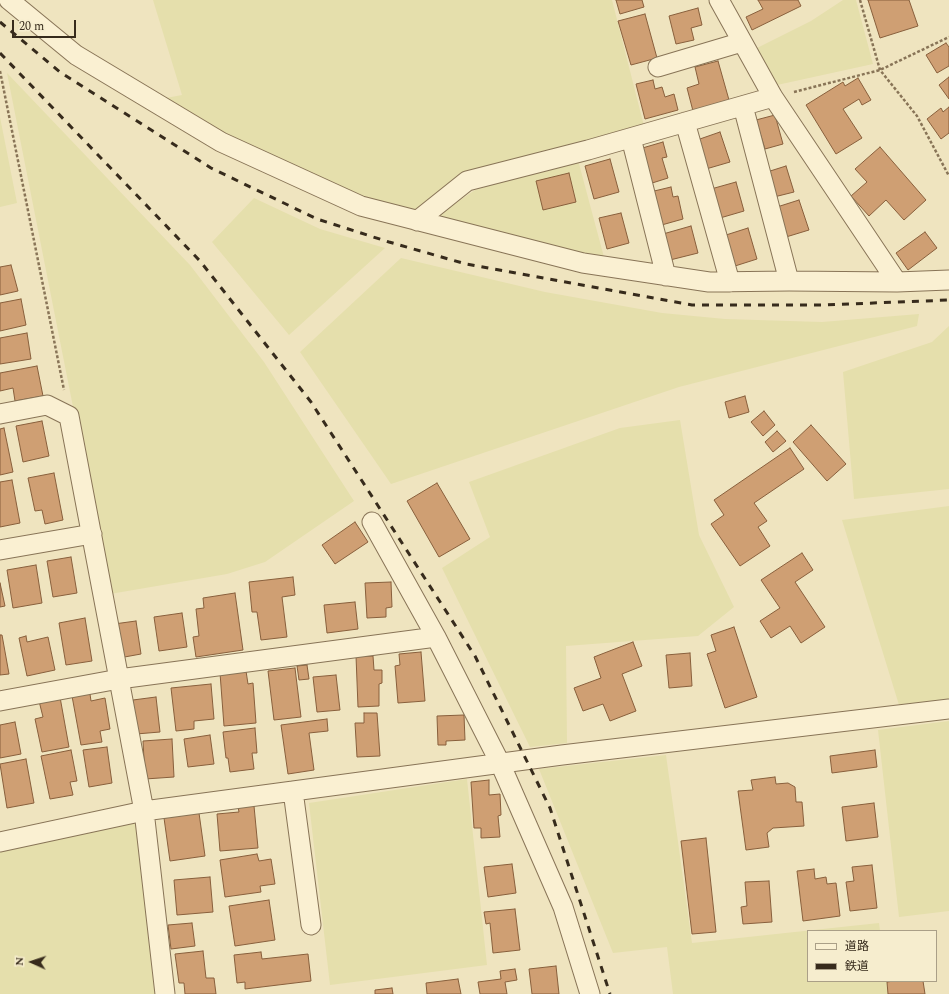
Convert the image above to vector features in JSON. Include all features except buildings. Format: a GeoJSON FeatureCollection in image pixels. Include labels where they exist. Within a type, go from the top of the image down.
{"type":"FeatureCollection","features":[{"type":"Feature","properties":{"kind":"street"},"geometry":{"type":"LineString","coordinates":[[9,0],[76,55],[221,142],[361,206],[583,263],[709,282],[897,282],[949,280]]}},
{"type":"Feature","properties":{"kind":"street"},"geometry":{"type":"LineString","coordinates":[[719,0],[773,97],[897,282]]}},
{"type":"Feature","properties":{"kind":"street"},"geometry":{"type":"LineString","coordinates":[[658,67],[742,42]]}},
{"type":"Feature","properties":{"kind":"street"},"geometry":{"type":"LineString","coordinates":[[417,220],[467,181],[631,138],[773,97]]}},
{"type":"Feature","properties":{"kind":"street"},"geometry":{"type":"LineString","coordinates":[[743,106],[788,281]]}},
{"type":"Feature","properties":{"kind":"street"},"geometry":{"type":"LineString","coordinates":[[685,122],[730,282]]}},
{"type":"Feature","properties":{"kind":"street"},"geometry":{"type":"LineString","coordinates":[[631,138],[666,276]]}},
{"type":"Feature","properties":{"kind":"street"},"geometry":{"type":"LineString","coordinates":[[0,414],[47,405],[69,416],[144,811],[165,994]]}},
{"type":"Feature","properties":{"kind":"street"},"geometry":{"type":"LineString","coordinates":[[372,522],[436,637],[500,763],[563,907],[590,994]]}},
{"type":"Feature","properties":{"kind":"street"},"geometry":{"type":"LineString","coordinates":[[0,550],[92,534]]}},
{"type":"Feature","properties":{"kind":"street"},"geometry":{"type":"LineString","coordinates":[[0,701],[119,678],[436,637]]}},
{"type":"Feature","properties":{"kind":"street"},"geometry":{"type":"LineString","coordinates":[[0,842],[144,811],[500,763],[949,709]]}},
{"type":"Feature","properties":{"kind":"street"},"geometry":{"type":"LineString","coordinates":[[293,791],[311,925]]}},
{"type":"Feature","properties":{"kind":"path"},"geometry":{"type":"LineString","coordinates":[[860,0],[880,70],[918,116],[949,176]]}},
{"type":"Feature","properties":{"kind":"path"},"geometry":{"type":"LineString","coordinates":[[773,97],[880,70],[949,37]]}},
{"type":"Feature","properties":{"kind":"path"},"geometry":{"type":"LineString","coordinates":[[0,71],[69,416]]}},
{"type":"Feature","properties":{"kind":"shaded area"},"geometry":{"type":"Polygon","coordinates":[[[153,0],[612,0],[644,126],[468,172],[417,212],[364,198],[225,135],[166,98],[182,95],[153,0]]]}},
{"type":"Feature","properties":{"kind":"shaded area"},"geometry":{"type":"Polygon","coordinates":[[[843,0],[856,0],[873,64],[777,85],[757,48],[811,21],[843,0]]]}},
{"type":"Feature","properties":{"kind":"shaded area"},"geometry":{"type":"Polygon","coordinates":[[[7,73],[190,265],[264,362],[354,501],[265,562],[227,574],[110,594],[7,73]]]}},
{"type":"Feature","properties":{"kind":"shaded area"},"geometry":{"type":"Polygon","coordinates":[[[0,117],[17,203],[0,207],[0,117]]]}},
{"type":"Feature","properties":{"kind":"shaded area"},"geometry":{"type":"Polygon","coordinates":[[[578,160],[605,261],[434,218],[475,190],[578,160]]]}},
{"type":"Feature","properties":{"kind":"shaded area"},"geometry":{"type":"Polygon","coordinates":[[[254,198],[320,229],[385,248],[289,335],[212,242],[254,198]]]}},
{"type":"Feature","properties":{"kind":"shaded area"},"geometry":{"type":"Polygon","coordinates":[[[401,258],[545,292],[662,313],[725,319],[822,322],[919,314],[917,326],[679,387],[391,484],[300,352],[401,258]]]}},
{"type":"Feature","properties":{"kind":"shaded area"},"geometry":{"type":"Polygon","coordinates":[[[949,326],[949,489],[854,499],[843,372],[932,342],[949,326]]]}},
{"type":"Feature","properties":{"kind":"shaded area"},"geometry":{"type":"Polygon","coordinates":[[[680,420],[699,535],[734,607],[698,636],[566,646],[567,743],[530,747],[442,568],[490,537],[469,482],[620,428],[680,420]]]}},
{"type":"Feature","properties":{"kind":"shaded area"},"geometry":{"type":"Polygon","coordinates":[[[949,506],[949,699],[899,705],[842,520],[949,506]]]}},
{"type":"Feature","properties":{"kind":"shaded area"},"geometry":{"type":"Polygon","coordinates":[[[949,721],[949,911],[899,917],[878,730],[949,721]]]}},
{"type":"Feature","properties":{"kind":"shaded area"},"geometry":{"type":"Polygon","coordinates":[[[666,755],[692,943],[807,931],[807,982],[887,982],[888,994],[673,994],[667,947],[613,953],[539,769],[666,755]]]}},
{"type":"Feature","properties":{"kind":"shaded area"},"geometry":{"type":"Polygon","coordinates":[[[467,779],[487,965],[330,985],[309,803],[467,779]]]}},
{"type":"Feature","properties":{"kind":"shaded area"},"geometry":{"type":"Polygon","coordinates":[[[139,821],[159,994],[0,994],[0,850],[139,821]]]}},
{"type":"Feature","properties":{"kind":"shaded area"},"geometry":{"type":"Polygon","coordinates":[[[879,923],[880,930],[814,930],[879,923]]]}},
{"type":"Feature","properties":{"kind":"railway"},"geometry":{"type":"LineString","coordinates":[[0,22],[60,72],[211,168],[317,219],[389,242],[466,264],[692,305],[823,305],[949,300]]}},
{"type":"Feature","properties":{"kind":"railway"},"geometry":{"type":"LineString","coordinates":[[0,53],[200,261],[311,402],[475,656],[550,808],[610,994]]}}]}
